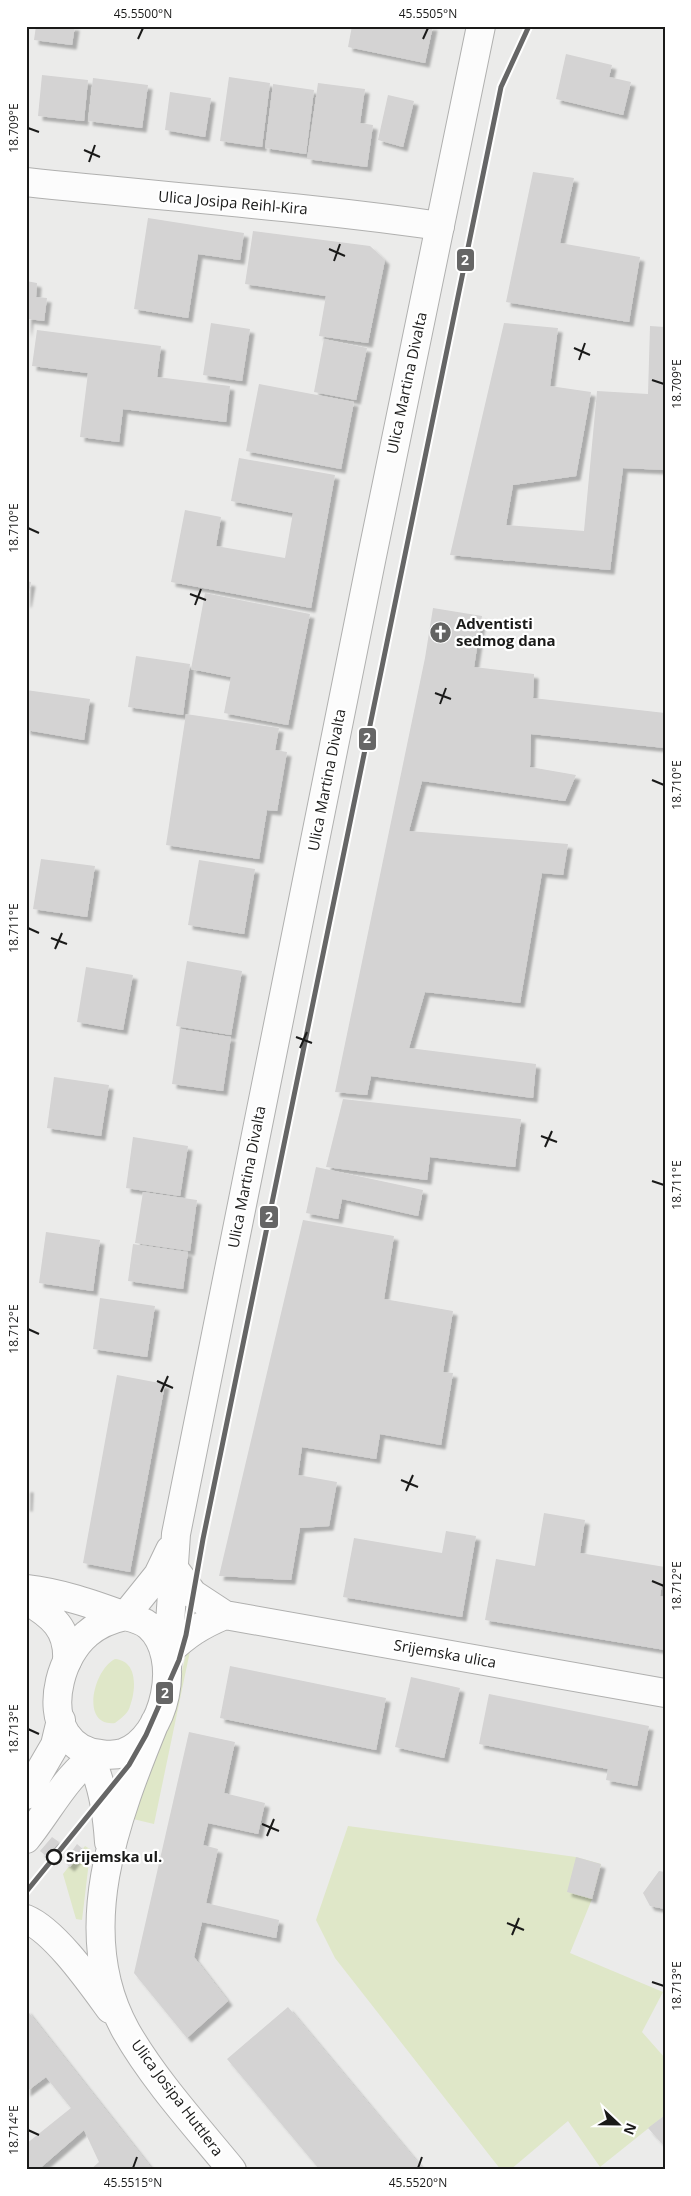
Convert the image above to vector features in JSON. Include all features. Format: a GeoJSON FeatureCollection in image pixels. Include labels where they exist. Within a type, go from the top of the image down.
{"type":"FeatureCollection","features":[{"type":"Feature","properties":{"kind":"street","name":"Ulica Martina Divalta"},"geometry":{"type":"LineString","coordinates":[[168,1660],[176,1534],[368,575],[481,26]]}},
{"type":"Feature","properties":{"kind":"street","name":"Ulica Josipa Reihl-Kira"},"geometry":{"type":"LineString","coordinates":[[26,182],[159,197],[380,216],[440,226]]}},
{"type":"Feature","properties":{"kind":"street","name":"Ulica Martina Divalta"},"geometry":{"type":"LineString","coordinates":[[125,1616],[158,1575],[176,1534]]}},
{"type":"Feature","properties":{"kind":"street","name":"Srijemska ulica"},"geometry":{"type":"LineString","coordinates":[[173,1567],[193,1594],[225,1615],[665,1692]]}},
{"type":"Feature","properties":{"kind":"street"},"geometry":{"type":"LineString","coordinates":[[26,1589],[48,1591],[125,1616],[149,1626],[159,1639],[168,1660],[165,1694],[155,1722],[146,1735],[132,1748],[113,1755],[91,1754],[71,1740],[64,1731],[58,1695],[67,1660],[68,1648],[56,1621],[26,1600]]}},
{"type":"Feature","properties":{"kind":"street"},"geometry":{"type":"LineString","coordinates":[[168,1660],[186,1635],[201,1625],[225,1615]]}},
{"type":"Feature","properties":{"kind":"street"},"geometry":{"type":"LineString","coordinates":[[67,1660],[87,1634],[107,1621],[125,1616]]}},
{"type":"Feature","properties":{"kind":"street"},"geometry":{"type":"LineString","coordinates":[[26,1794],[56,1745],[61,1720]]}},
{"type":"Feature","properties":{"kind":"street","name":"Ulica Josipa Huttlera"},"geometry":{"type":"LineString","coordinates":[[155,1722],[134,1773],[110,1850],[102,1901],[101,1947],[111,1994],[126,2030],[149,2066],[232,2170]]}},
{"type":"Feature","properties":{"kind":"street"},"geometry":{"type":"LineString","coordinates":[[26,1838],[91,1754]]}},
{"type":"Feature","properties":{"kind":"street","name":"Ulica Josipa Huttlera"},"geometry":{"type":"LineString","coordinates":[[91,1754],[106,1811],[110,1850]]}},
{"type":"Feature","properties":{"kind":"street"},"geometry":{"type":"LineString","coordinates":[[26,1920],[42,1928],[53,1939],[101,1996],[126,2030]]}},
{"type":"Feature","properties":{"kind":"green space"},"geometry":{"type":"Polygon","coordinates":[[[187,1650],[190,1651],[154,1824],[133,1819],[143,1771],[172,1713],[187,1650]]]}},
{"type":"Feature","properties":{"kind":"green space"},"geometry":{"type":"Polygon","coordinates":[[[115,1659],[123,1661],[128,1665],[134,1678],[134,1686],[129,1709],[115,1723],[104,1722],[97,1716],[94,1707],[94,1697],[96,1685],[101,1674],[107,1665],[115,1659]]]}},
{"type":"Feature","properties":{"kind":"green space"},"geometry":{"type":"Polygon","coordinates":[[[348,1826],[576,1857],[601,1864],[592,1899],[570,1953],[663,1992],[642,2032],[665,2058],[665,2115],[600,2167],[568,2121],[510,2170],[501,2170],[335,1958],[316,1920],[348,1826]]]}},
{"type":"Feature","properties":{"kind":"green space"},"geometry":{"type":"Polygon","coordinates":[[[85,1846],[90,1849],[90,1853],[82,1920],[76,1919],[63,1874],[85,1846]]]}},
{"type":"Feature","properties":{"kind":"building"},"geometry":{"type":"Polygon","coordinates":[[[36,26],[75,26],[72,45],[34,40],[36,26]]]}},
{"type":"Feature","properties":{"kind":"building"},"geometry":{"type":"Polygon","coordinates":[[[352,26],[433,26],[425,63],[348,47],[352,26]]]}},
{"type":"Feature","properties":{"kind":"building"},"geometry":{"type":"Polygon","coordinates":[[[566,54],[612,65],[609,77],[631,82],[623,115],[556,99],[566,54]]]}},
{"type":"Feature","properties":{"kind":"building"},"geometry":{"type":"Polygon","coordinates":[[[42,75],[88,80],[84,121],[38,116],[42,75]]]}},
{"type":"Feature","properties":{"kind":"building"},"geometry":{"type":"Polygon","coordinates":[[[229,77],[270,83],[262,147],[220,141],[229,77]]]}},
{"type":"Feature","properties":{"kind":"building"},"geometry":{"type":"Polygon","coordinates":[[[93,78],[148,85],[142,128],[88,121],[93,78]]]}},
{"type":"Feature","properties":{"kind":"building"},"geometry":{"type":"Polygon","coordinates":[[[318,83],[365,89],[360,123],[373,125],[367,167],[307,159],[318,83]]]}},
{"type":"Feature","properties":{"kind":"building"},"geometry":{"type":"Polygon","coordinates":[[[273,84],[314,90],[306,154],[265,148],[273,84]]]}},
{"type":"Feature","properties":{"kind":"building"},"geometry":{"type":"Polygon","coordinates":[[[170,92],[211,98],[205,137],[165,130],[170,92]]]}},
{"type":"Feature","properties":{"kind":"building"},"geometry":{"type":"Polygon","coordinates":[[[388,95],[414,101],[403,147],[378,140],[388,95]]]}},
{"type":"Feature","properties":{"kind":"building"},"geometry":{"type":"Polygon","coordinates":[[[533,172],[574,178],[560,243],[640,257],[629,322],[506,302],[533,172]]]}},
{"type":"Feature","properties":{"kind":"building"},"geometry":{"type":"Polygon","coordinates":[[[148,218],[244,233],[240,260],[198,254],[188,318],[134,309],[148,218]]]}},
{"type":"Feature","properties":{"kind":"building"},"geometry":{"type":"Polygon","coordinates":[[[253,231],[370,246],[385,260],[368,343],[319,336],[326,296],[245,284],[253,231]]]}},
{"type":"Feature","properties":{"kind":"building"},"geometry":{"type":"Polygon","coordinates":[[[26,281],[37,283],[36,297],[47,298],[44,321],[29,319],[27,333],[26,281]]]}},
{"type":"Feature","properties":{"kind":"building"},"geometry":{"type":"Polygon","coordinates":[[[211,323],[250,329],[242,381],[203,375],[211,323]]]}},
{"type":"Feature","properties":{"kind":"building"},"geometry":{"type":"Polygon","coordinates":[[[504,323],[558,328],[550,386],[591,392],[576,476],[513,485],[506,525],[584,531],[597,391],[648,394],[650,326],[665,327],[665,470],[623,468],[610,570],[450,555],[504,323]]]}},
{"type":"Feature","properties":{"kind":"building"},"geometry":{"type":"Polygon","coordinates":[[[37,330],[161,346],[157,377],[230,386],[226,422],[123,409],[119,442],[80,437],[88,373],[32,366],[37,330]]]}},
{"type":"Feature","properties":{"kind":"building"},"geometry":{"type":"Polygon","coordinates":[[[324,339],[367,348],[356,400],[314,392],[324,339]]]}},
{"type":"Feature","properties":{"kind":"building"},"geometry":{"type":"Polygon","coordinates":[[[259,384],[354,402],[341,469],[246,451],[259,384]]]}},
{"type":"Feature","properties":{"kind":"building"},"geometry":{"type":"Polygon","coordinates":[[[239,458],[335,475],[311,608],[171,582],[185,510],[221,517],[216,546],[285,558],[293,513],[231,501],[239,458]]]}},
{"type":"Feature","properties":{"kind":"building"},"geometry":{"type":"Polygon","coordinates":[[[26,581],[31,582],[27,603],[26,603],[26,581]]]}},
{"type":"Feature","properties":{"kind":"building"},"geometry":{"type":"Polygon","coordinates":[[[205,593],[310,614],[288,725],[224,713],[231,677],[191,669],[205,593]]]}},
{"type":"Feature","properties":{"kind":"building"},"geometry":{"type":"Polygon","coordinates":[[[433,608],[482,616],[474,667],[534,674],[533,698],[665,713],[665,748],[531,734],[530,767],[576,775],[565,801],[422,781],[409,831],[568,844],[563,875],[542,873],[520,1003],[425,992],[409,1048],[536,1064],[533,1098],[371,1076],[367,1095],[335,1092],[425,658],[433,608]]]}},
{"type":"Feature","properties":{"kind":"building"},"geometry":{"type":"Polygon","coordinates":[[[136,656],[190,664],[183,715],[128,707],[136,656]]]}},
{"type":"Feature","properties":{"kind":"building"},"geometry":{"type":"Polygon","coordinates":[[[26,690],[90,699],[84,740],[26,730],[26,690]]]}},
{"type":"Feature","properties":{"kind":"building"},"geometry":{"type":"Polygon","coordinates":[[[186,714],[279,728],[275,750],[287,752],[277,811],[267,810],[259,859],[166,845],[186,714]]]}},
{"type":"Feature","properties":{"kind":"building"},"geometry":{"type":"Polygon","coordinates":[[[41,859],[95,866],[87,917],[33,909],[41,859]]]}},
{"type":"Feature","properties":{"kind":"building"},"geometry":{"type":"Polygon","coordinates":[[[199,860],[255,869],[244,934],[188,925],[199,860]]]}},
{"type":"Feature","properties":{"kind":"building"},"geometry":{"type":"Polygon","coordinates":[[[187,961],[242,971],[231,1035],[176,1026],[187,961]]]}},
{"type":"Feature","properties":{"kind":"building"},"geometry":{"type":"Polygon","coordinates":[[[86,967],[133,975],[123,1030],[77,1022],[86,967]]]}},
{"type":"Feature","properties":{"kind":"building"},"geometry":{"type":"Polygon","coordinates":[[[180,1029],[231,1037],[223,1091],[172,1084],[180,1029]]]}},
{"type":"Feature","properties":{"kind":"building"},"geometry":{"type":"Polygon","coordinates":[[[54,1077],[109,1085],[101,1136],[47,1128],[54,1077]]]}},
{"type":"Feature","properties":{"kind":"building"},"geometry":{"type":"Polygon","coordinates":[[[343,1099],[521,1119],[515,1167],[430,1157],[427,1180],[326,1167],[343,1099]]]}},
{"type":"Feature","properties":{"kind":"building"},"geometry":{"type":"Polygon","coordinates":[[[133,1137],[188,1146],[180,1196],[126,1188],[133,1137]]]}},
{"type":"Feature","properties":{"kind":"building"},"geometry":{"type":"Polygon","coordinates":[[[316,1167],[423,1190],[418,1216],[342,1199],[338,1219],[306,1213],[316,1167]]]}},
{"type":"Feature","properties":{"kind":"building"},"geometry":{"type":"Polygon","coordinates":[[[143,1192],[197,1200],[190,1251],[135,1243],[143,1192]]]}},
{"type":"Feature","properties":{"kind":"building"},"geometry":{"type":"Polygon","coordinates":[[[303,1220],[394,1236],[384,1299],[453,1311],[443,1372],[453,1373],[441,1445],[380,1434],[376,1459],[302,1447],[298,1475],[337,1482],[329,1526],[300,1528],[291,1580],[219,1576],[303,1220]]]}},
{"type":"Feature","properties":{"kind":"building"},"geometry":{"type":"Polygon","coordinates":[[[46,1232],[100,1240],[93,1291],[39,1283],[46,1232]]]}},
{"type":"Feature","properties":{"kind":"building"},"geometry":{"type":"Polygon","coordinates":[[[133,1244],[188,1252],[183,1289],[128,1281],[133,1244]]]}},
{"type":"Feature","properties":{"kind":"building"},"geometry":{"type":"Polygon","coordinates":[[[100,1298],[155,1306],[147,1357],[93,1349],[100,1298]]]}},
{"type":"Feature","properties":{"kind":"building"},"geometry":{"type":"Polygon","coordinates":[[[117,1375],[165,1384],[130,1572],[83,1563],[117,1375]]]}},
{"type":"Feature","properties":{"kind":"building"},"geometry":{"type":"Polygon","coordinates":[[[26,1488],[29,1488],[28,1507],[26,1507],[26,1488]]]}},
{"type":"Feature","properties":{"kind":"building"},"geometry":{"type":"Polygon","coordinates":[[[544,1513],[585,1520],[580,1553],[665,1567],[660,1596],[665,1597],[665,1650],[485,1620],[496,1559],[535,1566],[544,1513]]]}},
{"type":"Feature","properties":{"kind":"building"},"geometry":{"type":"Polygon","coordinates":[[[446,1531],[476,1536],[462,1617],[343,1597],[354,1538],[442,1553],[446,1531]]]}},
{"type":"Feature","properties":{"kind":"building"},"geometry":{"type":"Polygon","coordinates":[[[230,1666],[386,1698],[376,1750],[220,1718],[230,1666]]]}},
{"type":"Feature","properties":{"kind":"building"},"geometry":{"type":"Polygon","coordinates":[[[411,1677],[460,1688],[444,1758],[395,1747],[411,1677]]]}},
{"type":"Feature","properties":{"kind":"building"},"geometry":{"type":"Polygon","coordinates":[[[489,1694],[649,1726],[637,1786],[606,1780],[608,1769],[479,1744],[489,1694]]]}},
{"type":"Feature","properties":{"kind":"building"},"geometry":{"type":"Polygon","coordinates":[[[189,1732],[235,1742],[224,1793],[265,1803],[258,1834],[208,1823],[203,1845],[218,1849],[206,1903],[279,1920],[276,1938],[202,1922],[194,1957],[228,2001],[187,2038],[134,1973],[189,1732]]]}},
{"type":"Feature","properties":{"kind":"building"},"geometry":{"type":"Polygon","coordinates":[[[52,1837],[59,1842],[47,1857],[40,1851],[52,1837]]]}},
{"type":"Feature","properties":{"kind":"building"},"geometry":{"type":"Polygon","coordinates":[[[77,1844],[84,1850],[70,1867],[64,1862],[77,1844]]]}},
{"type":"Feature","properties":{"kind":"building"},"geometry":{"type":"Polygon","coordinates":[[[576,1857],[601,1864],[592,1899],[567,1892],[576,1857]]]}},
{"type":"Feature","properties":{"kind":"building"},"geometry":{"type":"Polygon","coordinates":[[[659,1871],[665,1872],[665,1909],[650,1906],[643,1893],[659,1871]]]}},
{"type":"Feature","properties":{"kind":"building"},"geometry":{"type":"Polygon","coordinates":[[[288,2007],[424,2170],[320,2170],[227,2059],[288,2007]]]}},
{"type":"Feature","properties":{"kind":"building"},"geometry":{"type":"Polygon","coordinates":[[[26,2009],[153,2170],[90,2170],[99,2162],[84,2130],[38,2170],[26,2170],[26,2144],[71,2108],[46,2077],[26,2092],[26,2009]]]}},
{"type":"Feature","properties":{"kind":"building"},"geometry":{"type":"Polygon","coordinates":[[[665,2115],[665,2147],[648,2128],[665,2115]]]}},
{"type":"Feature","properties":{"kind":"transit line","name":"2"},"geometry":{"type":"LineString","coordinates":[[26,1892],[129,1765],[146,1735],[179,1660],[186,1635],[203,1539],[501,87],[529,26]]}},
{"type":"Feature","properties":{"kind":"place","name":"Adventisti sedmog dana"},"geometry":{"type":"Point","coordinates":[440,633]}},
{"type":"Feature","properties":{"kind":"place","name":"Srijemska ul."},"geometry":{"type":"Point","coordinates":[54,1857]}}]}
